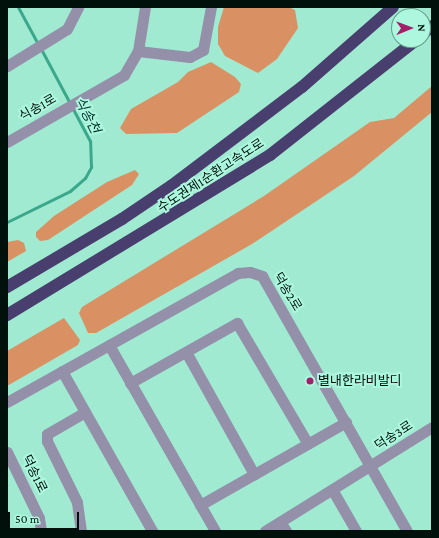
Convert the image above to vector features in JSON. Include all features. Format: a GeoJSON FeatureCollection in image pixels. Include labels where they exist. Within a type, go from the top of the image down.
{"type":"FeatureCollection","features":[{"type":"Feature","properties":{"kind":"highway","name":"수도권제1순환고속도로"},"geometry":{"type":"LineString","coordinates":[[7,286],[122,219],[177,182],[302,87],[392,7]]}},
{"type":"Feature","properties":{"kind":"highway","name":"수도권제1순환고속도로"},"geometry":{"type":"LineString","coordinates":[[7,315],[270,155],[406,48]]}},
{"type":"Feature","properties":{"kind":"street"},"geometry":{"type":"LineString","coordinates":[[7,66],[46,44],[67,29],[78,7]]}},
{"type":"Feature","properties":{"kind":"street","name":"식송1로"},"geometry":{"type":"LineString","coordinates":[[7,142],[124,75],[138,51],[145,7]]}},
{"type":"Feature","properties":{"kind":"street"},"geometry":{"type":"LineString","coordinates":[[138,51],[190,57],[203,50],[211,7]]}},
{"type":"Feature","properties":{"kind":"street","name":"덕송2로"},"geometry":{"type":"LineString","coordinates":[[7,402],[238,273],[250,272],[262,276],[407,531]]}},
{"type":"Feature","properties":{"kind":"street"},"geometry":{"type":"LineString","coordinates":[[130,383],[237,323],[308,444]]}},
{"type":"Feature","properties":{"kind":"street"},"geometry":{"type":"LineString","coordinates":[[109,345],[215,531]]}},
{"type":"Feature","properties":{"kind":"street"},"geometry":{"type":"LineString","coordinates":[[186,352],[254,474]]}},
{"type":"Feature","properties":{"kind":"street"},"geometry":{"type":"LineString","coordinates":[[62,371],[152,531]]}},
{"type":"Feature","properties":{"kind":"street"},"geometry":{"type":"LineString","coordinates":[[81,531],[77,502],[47,442],[47,434],[85,412]]}},
{"type":"Feature","properties":{"kind":"street"},"geometry":{"type":"LineString","coordinates":[[200,505],[346,422]]}},
{"type":"Feature","properties":{"kind":"street","name":"덕송3로"},"geometry":{"type":"LineString","coordinates":[[265,531],[283,526],[333,490],[432,428]]}},
{"type":"Feature","properties":{"kind":"street","name":"덕송1로"},"geometry":{"type":"LineString","coordinates":[[7,452],[39,518],[41,531]]}},
{"type":"Feature","properties":{"kind":"street"},"geometry":{"type":"LineString","coordinates":[[333,490],[356,531]]}},
{"type":"Feature","properties":{"kind":"shaded area"},"geometry":{"type":"Polygon","coordinates":[[[224,7],[289,7],[295,10],[298,28],[277,59],[258,73],[225,56],[218,44],[218,27],[224,7]]]}},
{"type":"Feature","properties":{"kind":"shaded area"},"geometry":{"type":"Polygon","coordinates":[[[211,62],[235,77],[241,84],[239,92],[177,133],[126,134],[120,128],[131,109],[178,82],[188,72],[211,62]]]}},
{"type":"Feature","properties":{"kind":"shaded area"},"geometry":{"type":"Polygon","coordinates":[[[432,86],[432,112],[354,176],[252,244],[96,333],[88,333],[79,313],[82,307],[264,196],[370,122],[394,118],[432,86]]]}},
{"type":"Feature","properties":{"kind":"shaded area"},"geometry":{"type":"Polygon","coordinates":[[[135,170],[139,174],[132,185],[48,240],[40,241],[36,237],[36,232],[54,216],[107,182],[135,170]]]}},
{"type":"Feature","properties":{"kind":"shaded area"},"geometry":{"type":"Polygon","coordinates":[[[18,240],[24,243],[26,251],[7,262],[7,242],[18,240]]]}},
{"type":"Feature","properties":{"kind":"shaded area"},"geometry":{"type":"Polygon","coordinates":[[[64,318],[80,340],[78,345],[7,386],[7,351],[64,318]]]}},
{"type":"Feature","properties":{"kind":"waterway","name":"식송천"},"geometry":{"type":"LineString","coordinates":[[18,7],[38,44]]}},
{"type":"Feature","properties":{"kind":"waterway","name":"식송천"},"geometry":{"type":"LineString","coordinates":[[7,222],[70,191],[85,178],[91,167],[90,141],[41,49]]}},
{"type":"Feature","properties":{"kind":"place","name":"별내한라비발디"},"geometry":{"type":"Point","coordinates":[310,381]}}]}
